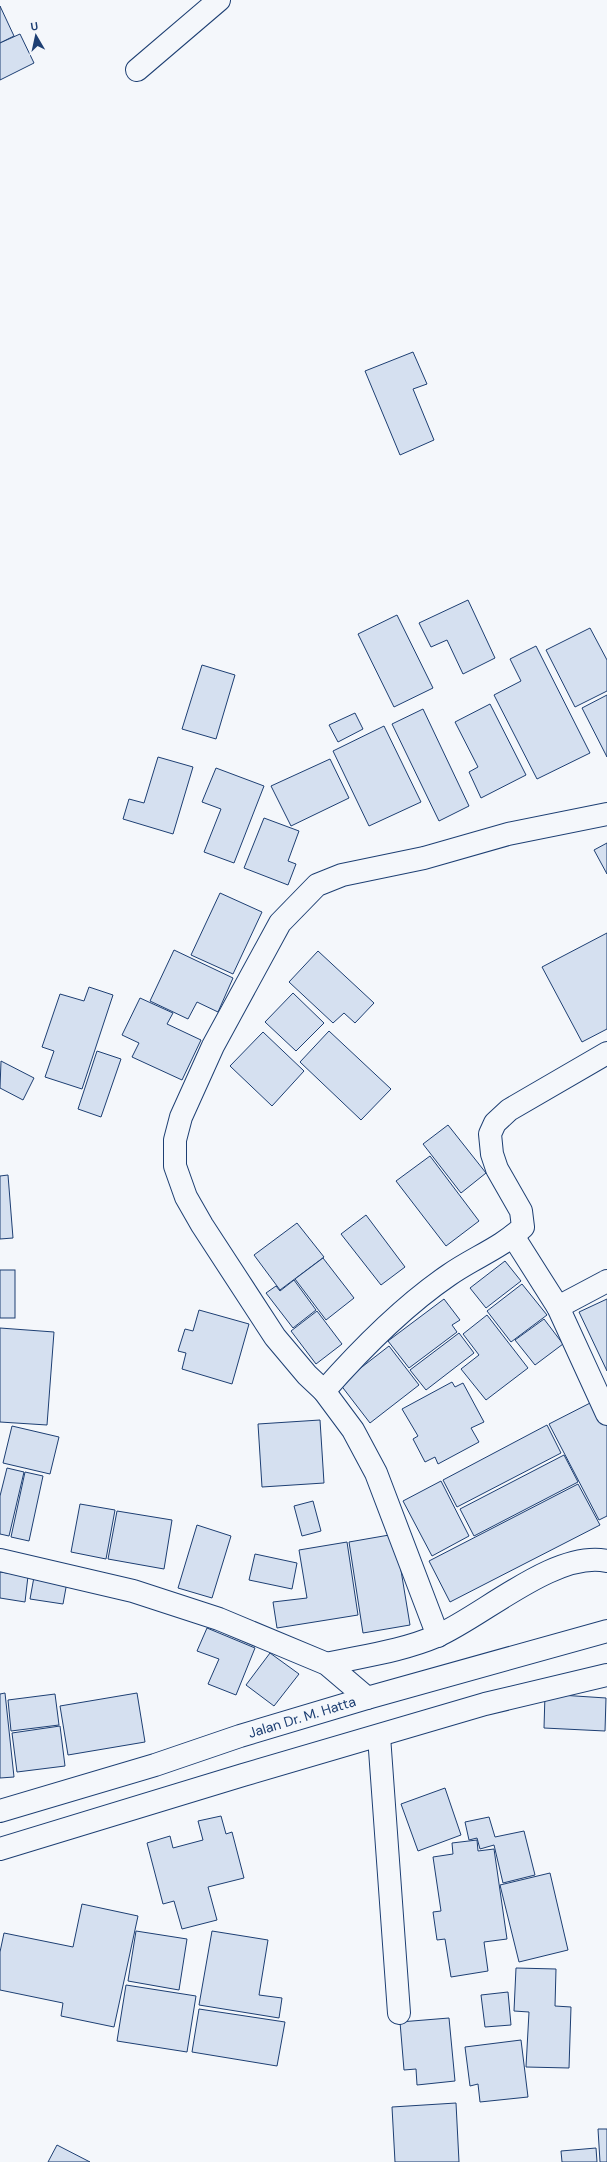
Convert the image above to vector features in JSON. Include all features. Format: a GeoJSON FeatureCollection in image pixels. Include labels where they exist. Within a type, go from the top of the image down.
{"type":"FeatureCollection","features":[{"type":"Feature","properties":{"kind":"street"},"geometry":{"type":"LineString","coordinates":[[137,70],[219,0]]}},
{"type":"Feature","properties":{"kind":"street"},"geometry":{"type":"LineString","coordinates":[[438,1636],[376,1473],[353,1430],[324,1391],[307,1375],[275,1337],[202,1225],[186,1197],[175,1166],[175,1140],[181,1117],[213,1046],[280,923],[317,886],[342,875],[424,858],[508,834],[607,814]]}},
{"type":"Feature","properties":{"kind":"street"},"geometry":{"type":"LineString","coordinates":[[324,1391],[354,1357],[411,1304],[449,1274],[513,1236],[523,1227],[521,1211],[497,1169],[492,1154],[490,1134],[495,1123],[509,1110],[607,1053]]}},
{"type":"Feature","properties":{"kind":"street"},"geometry":{"type":"LineString","coordinates":[[513,1236],[558,1307],[607,1414]]}},
{"type":"Feature","properties":{"kind":"street"},"geometry":{"type":"LineString","coordinates":[[558,1307],[607,1281]]}},
{"type":"Feature","properties":{"kind":"street"},"geometry":{"type":"LineString","coordinates":[[0,1560],[133,1591],[219,1619],[327,1664],[367,1698]]}},
{"type":"Feature","properties":{"kind":"street"},"geometry":{"type":"LineString","coordinates":[[327,1664],[411,1646],[438,1636],[522,1586],[566,1564],[601,1560],[607,1561]]}},
{"type":"Feature","properties":{"kind":"street","name":"Jalan Dr. M. Hatta"},"geometry":{"type":"LineString","coordinates":[[0,1811],[155,1766],[240,1736],[367,1698],[607,1631]]}},
{"type":"Feature","properties":{"kind":"street"},"geometry":{"type":"LineString","coordinates":[[0,1849],[243,1775],[486,1704],[607,1675]]}},
{"type":"Feature","properties":{"kind":"street"},"geometry":{"type":"LineString","coordinates":[[379,1736],[399,2013]]}},
{"type":"Feature","properties":{"kind":"building"},"geometry":{"type":"Polygon","coordinates":[[[0,6],[14,36],[0,43],[0,6]]]}},
{"type":"Feature","properties":{"kind":"building"},"geometry":{"type":"Polygon","coordinates":[[[20,34],[34,63],[0,80],[0,43],[20,34]]]}},
{"type":"Feature","properties":{"kind":"building"},"geometry":{"type":"Polygon","coordinates":[[[413,352],[427,384],[413,389],[434,440],[400,455],[365,371],[413,352]]]}},
{"type":"Feature","properties":{"kind":"building"},"geometry":{"type":"Polygon","coordinates":[[[468,600],[495,658],[463,674],[447,640],[431,647],[419,623],[468,600]]]}},
{"type":"Feature","properties":{"kind":"building"},"geometry":{"type":"Polygon","coordinates":[[[397,615],[433,688],[394,707],[358,634],[397,615]]]}},
{"type":"Feature","properties":{"kind":"building"},"geometry":{"type":"Polygon","coordinates":[[[590,628],[607,660],[607,691],[575,707],[546,650],[590,628]]]}},
{"type":"Feature","properties":{"kind":"building"},"geometry":{"type":"Polygon","coordinates":[[[536,646],[590,753],[537,779],[494,695],[521,681],[510,659],[536,646]]]}},
{"type":"Feature","properties":{"kind":"building"},"geometry":{"type":"Polygon","coordinates":[[[202,665],[235,675],[216,739],[182,729],[202,665]]]}},
{"type":"Feature","properties":{"kind":"building"},"geometry":{"type":"Polygon","coordinates":[[[607,695],[607,757],[582,708],[607,695]]]}},
{"type":"Feature","properties":{"kind":"building"},"geometry":{"type":"Polygon","coordinates":[[[490,704],[526,775],[481,798],[469,772],[478,767],[455,722],[490,704]]]}},
{"type":"Feature","properties":{"kind":"building"},"geometry":{"type":"Polygon","coordinates":[[[423,709],[469,806],[439,821],[392,724],[423,709]]]}},
{"type":"Feature","properties":{"kind":"building"},"geometry":{"type":"Polygon","coordinates":[[[355,713],[363,729],[338,742],[329,725],[355,713]]]}},
{"type":"Feature","properties":{"kind":"building"},"geometry":{"type":"Polygon","coordinates":[[[384,726],[421,802],[369,826],[333,751],[384,726]]]}},
{"type":"Feature","properties":{"kind":"building"},"geometry":{"type":"Polygon","coordinates":[[[158,757],[193,767],[173,834],[123,819],[129,799],[144,803],[158,757]]]}},
{"type":"Feature","properties":{"kind":"building"},"geometry":{"type":"Polygon","coordinates":[[[330,759],[349,798],[291,826],[271,786],[330,759]]]}},
{"type":"Feature","properties":{"kind":"building"},"geometry":{"type":"Polygon","coordinates":[[[216,768],[264,786],[234,863],[204,852],[221,809],[202,802],[216,768]]]}},
{"type":"Feature","properties":{"kind":"building"},"geometry":{"type":"Polygon","coordinates":[[[264,818],[299,831],[288,861],[296,864],[288,885],[244,868],[264,818]]]}},
{"type":"Feature","properties":{"kind":"building"},"geometry":{"type":"Polygon","coordinates":[[[607,843],[607,874],[594,850],[607,843]]]}},
{"type":"Feature","properties":{"kind":"building"},"geometry":{"type":"Polygon","coordinates":[[[220,893],[262,912],[233,974],[191,955],[220,893]]]}},
{"type":"Feature","properties":{"kind":"building"},"geometry":{"type":"Polygon","coordinates":[[[607,933],[607,1029],[582,1042],[542,967],[607,933]]]}},
{"type":"Feature","properties":{"kind":"building"},"geometry":{"type":"Polygon","coordinates":[[[174,950],[233,978],[218,1012],[197,1002],[188,1019],[150,1001],[174,950]]]}},
{"type":"Feature","properties":{"kind":"building"},"geometry":{"type":"Polygon","coordinates":[[[318,951],[374,1003],[355,1023],[344,1013],[333,1023],[289,982],[318,951]]]}},
{"type":"Feature","properties":{"kind":"building"},"geometry":{"type":"Polygon","coordinates":[[[89,987],[113,995],[82,1089],[45,1077],[54,1051],[42,1047],[60,994],[84,1001],[89,987]]]}},
{"type":"Feature","properties":{"kind":"building"},"geometry":{"type":"Polygon","coordinates":[[[293,993],[324,1023],[296,1051],[265,1022],[293,993]]]}},
{"type":"Feature","properties":{"kind":"building"},"geometry":{"type":"Polygon","coordinates":[[[140,998],[173,1013],[167,1024],[201,1040],[182,1080],[132,1057],[139,1043],[122,1035],[140,998]]]}},
{"type":"Feature","properties":{"kind":"building"},"geometry":{"type":"Polygon","coordinates":[[[329,1031],[391,1089],[361,1120],[300,1062],[329,1031]]]}},
{"type":"Feature","properties":{"kind":"building"},"geometry":{"type":"Polygon","coordinates":[[[263,1032],[304,1071],[272,1106],[230,1066],[263,1032]]]}},
{"type":"Feature","properties":{"kind":"building"},"geometry":{"type":"Polygon","coordinates":[[[97,1051],[121,1059],[101,1117],[78,1109],[97,1051]]]}},
{"type":"Feature","properties":{"kind":"building"},"geometry":{"type":"Polygon","coordinates":[[[1,1061],[34,1078],[23,1100],[0,1088],[1,1061]]]}},
{"type":"Feature","properties":{"kind":"building"},"geometry":{"type":"Polygon","coordinates":[[[448,1125],[486,1173],[461,1193],[423,1144],[448,1125]]]}},
{"type":"Feature","properties":{"kind":"building"},"geometry":{"type":"Polygon","coordinates":[[[430,1156],[479,1221],[446,1246],[396,1181],[430,1156]]]}},
{"type":"Feature","properties":{"kind":"building"},"geometry":{"type":"Polygon","coordinates":[[[8,1175],[13,1238],[0,1239],[0,1176],[8,1175]]]}},
{"type":"Feature","properties":{"kind":"building"},"geometry":{"type":"Polygon","coordinates":[[[366,1215],[405,1267],[381,1285],[341,1234],[366,1215]]]}},
{"type":"Feature","properties":{"kind":"building"},"geometry":{"type":"Polygon","coordinates":[[[297,1223],[324,1257],[280,1290],[254,1255],[297,1223]]]}},
{"type":"Feature","properties":{"kind":"building"},"geometry":{"type":"Polygon","coordinates":[[[323,1258],[354,1298],[326,1320],[295,1279],[323,1258]]]}},
{"type":"Feature","properties":{"kind":"building"},"geometry":{"type":"Polygon","coordinates":[[[505,1261],[521,1281],[486,1308],[470,1288],[505,1261]]]}},
{"type":"Feature","properties":{"kind":"building"},"geometry":{"type":"Polygon","coordinates":[[[0,1270],[15,1270],[15,1318],[0,1318],[0,1270]]]}},
{"type":"Feature","properties":{"kind":"building"},"geometry":{"type":"Polygon","coordinates":[[[294,1280],[316,1310],[293,1328],[266,1293],[276,1286],[280,1291],[294,1280]]]}},
{"type":"Feature","properties":{"kind":"building"},"geometry":{"type":"Polygon","coordinates":[[[522,1284],[547,1315],[511,1342],[487,1311],[522,1284]]]}},
{"type":"Feature","properties":{"kind":"building"},"geometry":{"type":"Polygon","coordinates":[[[444,1299],[460,1320],[452,1325],[457,1332],[409,1368],[388,1341],[444,1299]]]}},
{"type":"Feature","properties":{"kind":"building"},"geometry":{"type":"Polygon","coordinates":[[[607,1299],[607,1371],[579,1312],[607,1299]]]}},
{"type":"Feature","properties":{"kind":"building"},"geometry":{"type":"Polygon","coordinates":[[[199,1310],[249,1324],[232,1384],[182,1369],[186,1353],[178,1351],[185,1329],[193,1331],[199,1310]]]}},
{"type":"Feature","properties":{"kind":"building"},"geometry":{"type":"Polygon","coordinates":[[[317,1311],[342,1344],[316,1364],[291,1331],[317,1311]]]}},
{"type":"Feature","properties":{"kind":"building"},"geometry":{"type":"Polygon","coordinates":[[[487,1315],[528,1368],[486,1400],[461,1369],[479,1355],[463,1334],[487,1315]]]}},
{"type":"Feature","properties":{"kind":"building"},"geometry":{"type":"Polygon","coordinates":[[[544,1319],[563,1344],[535,1365],[515,1340],[544,1319]]]}},
{"type":"Feature","properties":{"kind":"building"},"geometry":{"type":"Polygon","coordinates":[[[0,1328],[54,1332],[47,1425],[0,1422],[0,1328]]]}},
{"type":"Feature","properties":{"kind":"building"},"geometry":{"type":"Polygon","coordinates":[[[459,1333],[474,1353],[426,1390],[410,1370],[459,1333]]]}},
{"type":"Feature","properties":{"kind":"building"},"geometry":{"type":"Polygon","coordinates":[[[389,1346],[419,1385],[370,1423],[340,1384],[389,1346]]]}},
{"type":"Feature","properties":{"kind":"building"},"geometry":{"type":"Polygon","coordinates":[[[452,1382],[455,1387],[463,1383],[484,1422],[471,1428],[479,1442],[438,1464],[435,1457],[425,1462],[413,1439],[418,1436],[402,1409],[452,1382]]]}},
{"type":"Feature","properties":{"kind":"building"},"geometry":{"type":"Polygon","coordinates":[[[596,1400],[607,1421],[607,1516],[599,1520],[549,1424],[596,1400]]]}},
{"type":"Feature","properties":{"kind":"building"},"geometry":{"type":"Polygon","coordinates":[[[320,1420],[324,1483],[262,1487],[258,1424],[320,1420]]]}},
{"type":"Feature","properties":{"kind":"building"},"geometry":{"type":"Polygon","coordinates":[[[547,1425],[561,1453],[457,1507],[443,1480],[547,1425]]]}},
{"type":"Feature","properties":{"kind":"building"},"geometry":{"type":"Polygon","coordinates":[[[12,1426],[59,1437],[50,1474],[3,1463],[12,1426]]]}},
{"type":"Feature","properties":{"kind":"building"},"geometry":{"type":"Polygon","coordinates":[[[564,1455],[578,1482],[474,1536],[460,1509],[564,1455]]]}},
{"type":"Feature","properties":{"kind":"building"},"geometry":{"type":"Polygon","coordinates":[[[7,1468],[24,1472],[9,1536],[0,1534],[0,1496],[7,1468]]]}},
{"type":"Feature","properties":{"kind":"building"},"geometry":{"type":"Polygon","coordinates":[[[25,1472],[43,1476],[29,1541],[11,1537],[25,1472]]]}},
{"type":"Feature","properties":{"kind":"building"},"geometry":{"type":"Polygon","coordinates":[[[441,1481],[469,1536],[432,1556],[403,1501],[441,1481]]]}},
{"type":"Feature","properties":{"kind":"building"},"geometry":{"type":"Polygon","coordinates":[[[578,1484],[600,1525],[450,1602],[429,1561],[578,1484]]]}},
{"type":"Feature","properties":{"kind":"building"},"geometry":{"type":"Polygon","coordinates":[[[313,1501],[321,1531],[302,1536],[294,1506],[313,1501]]]}},
{"type":"Feature","properties":{"kind":"building"},"geometry":{"type":"Polygon","coordinates":[[[80,1504],[115,1510],[106,1559],[71,1552],[80,1504]]]}},
{"type":"Feature","properties":{"kind":"building"},"geometry":{"type":"Polygon","coordinates":[[[117,1511],[172,1520],[164,1569],[108,1559],[117,1511]]]}},
{"type":"Feature","properties":{"kind":"building"},"geometry":{"type":"Polygon","coordinates":[[[197,1525],[231,1536],[212,1598],[178,1588],[197,1525]]]}},
{"type":"Feature","properties":{"kind":"building"},"geometry":{"type":"Polygon","coordinates":[[[395,1534],[410,1625],[363,1633],[349,1542],[395,1534]]]}},
{"type":"Feature","properties":{"kind":"building"},"geometry":{"type":"Polygon","coordinates":[[[347,1542],[358,1615],[277,1628],[273,1602],[307,1598],[299,1550],[347,1542]]]}},
{"type":"Feature","properties":{"kind":"building"},"geometry":{"type":"Polygon","coordinates":[[[255,1554],[297,1563],[292,1589],[249,1580],[255,1554]]]}},
{"type":"Feature","properties":{"kind":"building"},"geometry":{"type":"Polygon","coordinates":[[[0,1572],[28,1576],[25,1602],[0,1598],[0,1572]]]}},
{"type":"Feature","properties":{"kind":"building"},"geometry":{"type":"Polygon","coordinates":[[[34,1577],[67,1582],[63,1604],[30,1599],[34,1577]]]}},
{"type":"Feature","properties":{"kind":"building"},"geometry":{"type":"Polygon","coordinates":[[[207,1628],[255,1648],[236,1695],[208,1684],[219,1659],[197,1651],[207,1628]]]}},
{"type":"Feature","properties":{"kind":"building"},"geometry":{"type":"Polygon","coordinates":[[[270,1653],[299,1674],[274,1706],[246,1685],[270,1653]]]}},
{"type":"Feature","properties":{"kind":"building"},"geometry":{"type":"Polygon","coordinates":[[[5,1693],[14,1777],[0,1778],[0,1694],[5,1693]]]}},
{"type":"Feature","properties":{"kind":"building"},"geometry":{"type":"Polygon","coordinates":[[[137,1693],[145,1742],[68,1755],[60,1706],[137,1693]]]}},
{"type":"Feature","properties":{"kind":"building"},"geometry":{"type":"Polygon","coordinates":[[[55,1694],[59,1725],[11,1731],[8,1700],[55,1694]]]}},
{"type":"Feature","properties":{"kind":"building"},"geometry":{"type":"Polygon","coordinates":[[[545,1694],[606,1698],[605,1731],[544,1728],[545,1694]]]}},
{"type":"Feature","properties":{"kind":"building"},"geometry":{"type":"Polygon","coordinates":[[[60,1726],[65,1766],[17,1772],[12,1733],[60,1726]]]}},
{"type":"Feature","properties":{"kind":"building"},"geometry":{"type":"Polygon","coordinates":[[[445,1788],[461,1835],[418,1851],[401,1804],[445,1788]]]}},
{"type":"Feature","properties":{"kind":"building"},"geometry":{"type":"Polygon","coordinates":[[[221,1816],[226,1834],[232,1832],[244,1878],[208,1887],[217,1920],[182,1929],[174,1901],[163,1904],[147,1843],[170,1836],[173,1848],[203,1840],[198,1821],[221,1816]]]}},
{"type":"Feature","properties":{"kind":"building"},"geometry":{"type":"Polygon","coordinates":[[[489,1817],[495,1837],[524,1831],[535,1875],[503,1883],[494,1845],[480,1849],[477,1838],[469,1840],[465,1822],[489,1817]]]}},
{"type":"Feature","properties":{"kind":"building"},"geometry":{"type":"Polygon","coordinates":[[[477,1840],[478,1851],[494,1849],[507,1939],[484,1942],[488,1971],[451,1977],[445,1939],[437,1940],[433,1912],[441,1911],[433,1857],[453,1854],[452,1843],[477,1840]]]}},
{"type":"Feature","properties":{"kind":"building"},"geometry":{"type":"Polygon","coordinates":[[[550,1873],[568,1950],[519,1962],[500,1885],[550,1873]]]}},
{"type":"Feature","properties":{"kind":"building"},"geometry":{"type":"Polygon","coordinates":[[[82,1904],[138,1916],[114,2027],[61,2016],[63,2003],[0,1990],[0,1952],[4,1933],[73,1947],[82,1904]]]}},
{"type":"Feature","properties":{"kind":"building"},"geometry":{"type":"Polygon","coordinates":[[[136,1931],[187,1939],[179,1990],[128,1981],[136,1931]]]}},
{"type":"Feature","properties":{"kind":"building"},"geometry":{"type":"Polygon","coordinates":[[[212,1931],[268,1940],[259,1995],[282,1998],[279,2018],[199,2005],[212,1931]]]}},
{"type":"Feature","properties":{"kind":"building"},"geometry":{"type":"Polygon","coordinates":[[[516,1968],[556,1969],[555,2006],[571,2007],[569,2068],[526,2067],[529,2012],[514,2011],[516,1968]]]}},
{"type":"Feature","properties":{"kind":"building"},"geometry":{"type":"Polygon","coordinates":[[[126,1985],[196,1996],[187,2052],[117,2041],[126,1985]]]}},
{"type":"Feature","properties":{"kind":"building"},"geometry":{"type":"Polygon","coordinates":[[[508,1992],[511,2025],[485,2027],[481,1995],[508,1992]]]}},
{"type":"Feature","properties":{"kind":"building"},"geometry":{"type":"Polygon","coordinates":[[[199,2009],[285,2022],[277,2066],[192,2052],[199,2009]]]}},
{"type":"Feature","properties":{"kind":"building"},"geometry":{"type":"Polygon","coordinates":[[[449,2018],[455,2081],[417,2085],[416,2069],[404,2070],[400,2022],[449,2018]]]}},
{"type":"Feature","properties":{"kind":"building"},"geometry":{"type":"Polygon","coordinates":[[[521,2040],[528,2097],[480,2102],[478,2084],[470,2086],[465,2047],[521,2040]]]}},
{"type":"Feature","properties":{"kind":"building"},"geometry":{"type":"Polygon","coordinates":[[[456,2103],[459,2162],[395,2162],[392,2107],[456,2103]]]}},
{"type":"Feature","properties":{"kind":"building"},"geometry":{"type":"Polygon","coordinates":[[[598,2129],[607,2129],[607,2162],[600,2162],[598,2129]]]}},
{"type":"Feature","properties":{"kind":"building"},"geometry":{"type":"Polygon","coordinates":[[[57,2145],[90,2162],[48,2162],[57,2145]]]}},
{"type":"Feature","properties":{"kind":"building"},"geometry":{"type":"Polygon","coordinates":[[[596,2148],[597,2162],[562,2162],[561,2151],[596,2148]]]}}]}
